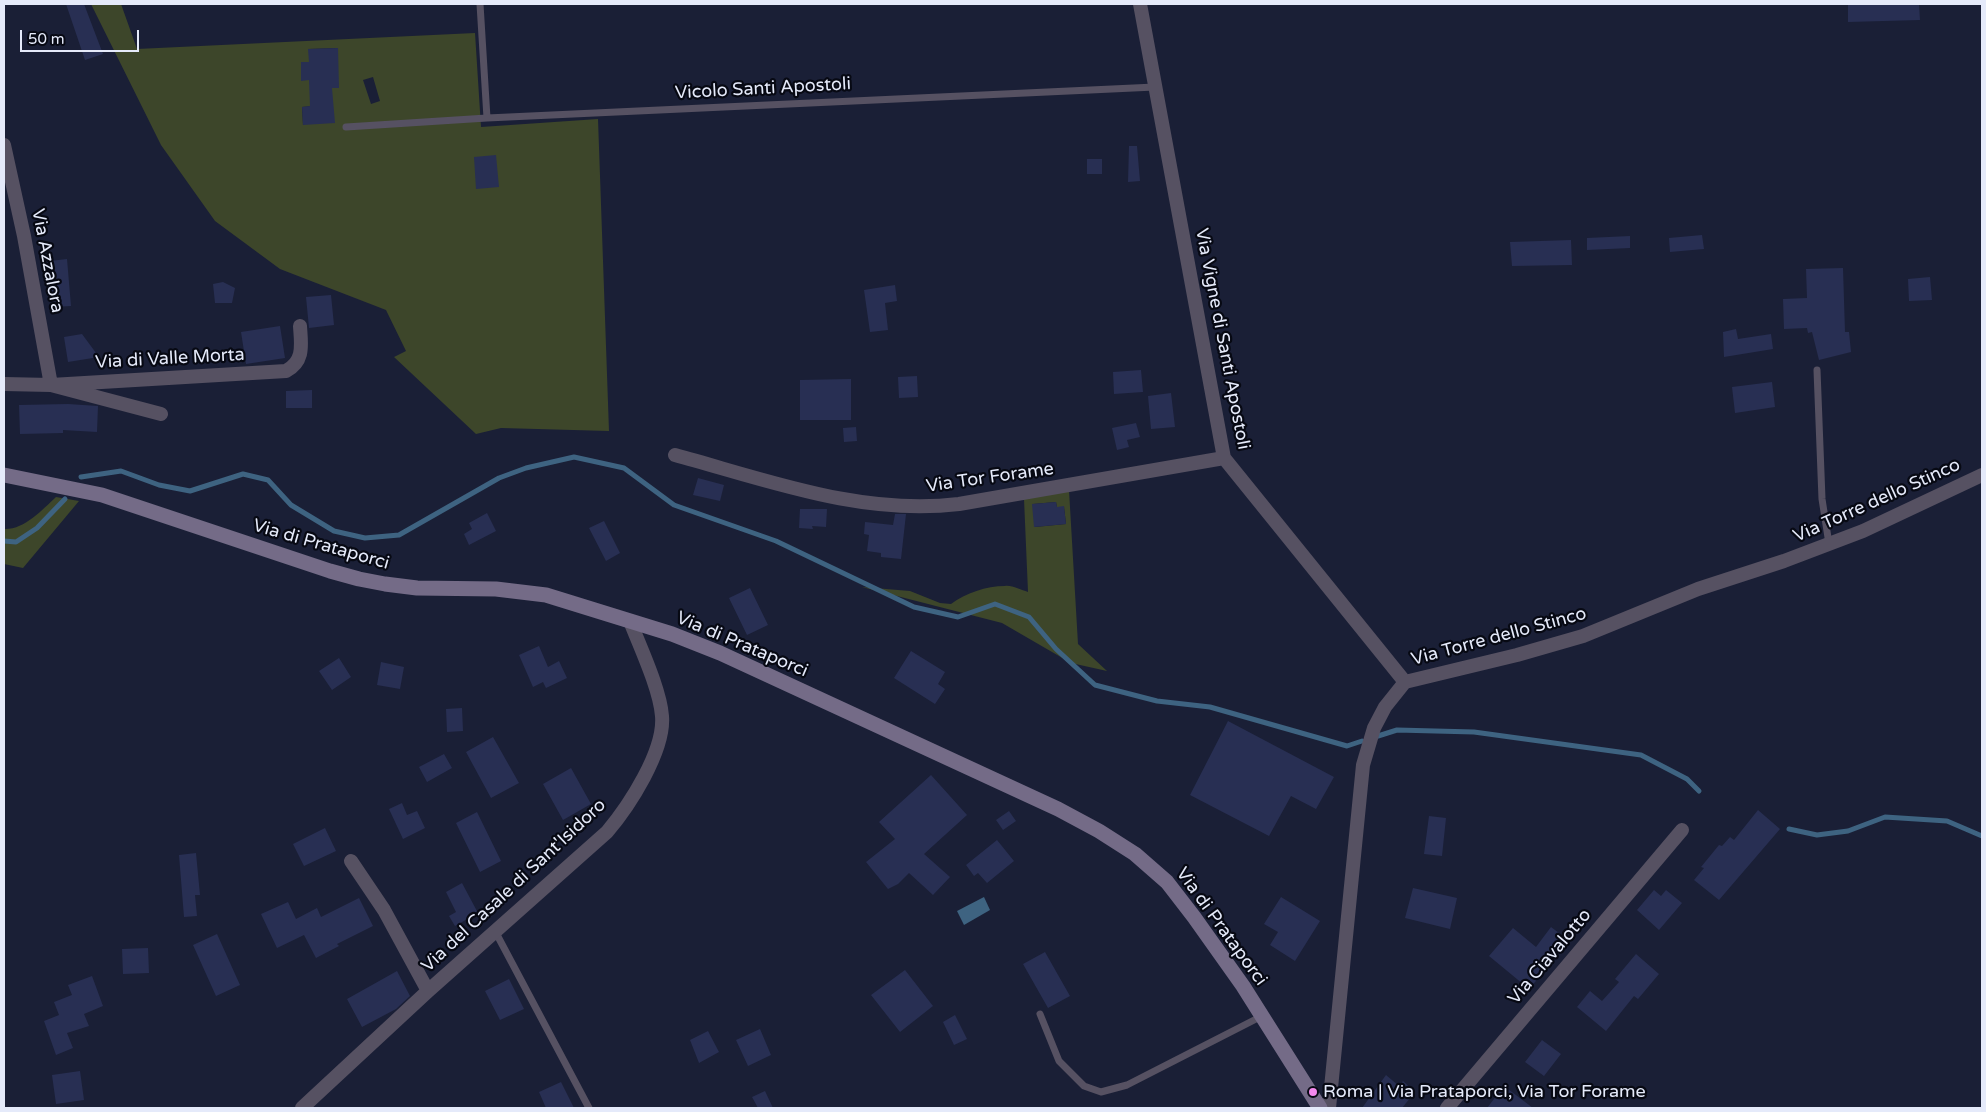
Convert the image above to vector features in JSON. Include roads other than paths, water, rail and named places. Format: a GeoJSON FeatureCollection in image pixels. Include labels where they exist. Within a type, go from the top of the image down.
{"type":"FeatureCollection","features":[{"type":"Feature","properties":{"kind":"street","name":"Via Vigne di Santi Apostoli"},"geometry":{"type":"LineString","coordinates":[[1140,4],[1224,458],[1405,682]]}},
{"type":"Feature","properties":{"kind":"street","name":"Via Azzalora"},"geometry":{"type":"LineString","coordinates":[[4,145],[24,236],[51,385]]}},
{"type":"Feature","properties":{"kind":"street","name":"Via di Valle Morta"},"geometry":{"type":"LineString","coordinates":[[4,384],[51,385],[286,371],[293,366],[301,355],[300,326]]}},
{"type":"Feature","properties":{"kind":"street"},"geometry":{"type":"LineString","coordinates":[[51,385],[161,414]]}},
{"type":"Feature","properties":{"kind":"street","name":"Via Tor Forame"},"geometry":{"type":"LineString","coordinates":[[675,456],[837,499],[924,507],[959,504],[1224,458]]}},
{"type":"Feature","properties":{"kind":"street","name":"Via di Prataporci"},"geometry":{"type":"LineString","coordinates":[[4,475],[102,495],[359,579],[417,588],[485,588],[527,591],[564,600],[694,642],[763,672],[1058,809],[1111,838],[1145,862],[1172,888],[1215,945],[1320,1108]]}},
{"type":"Feature","properties":{"kind":"street","name":"Via Torre dello Stinco"},"geometry":{"type":"LineString","coordinates":[[1329,1108],[1363,765],[1376,723],[1385,707],[1405,682],[1564,642],[1618,623],[1698,589],[1829,545],[1888,520],[1982,475]]}},
{"type":"Feature","properties":{"kind":"street","name":"Via del Casale di Sant'Isidoro"},"geometry":{"type":"LineString","coordinates":[[302,1108],[495,931],[607,832],[632,799],[655,754],[663,725],[661,704],[630,621]]}},
{"type":"Feature","properties":{"kind":"street","name":"Via Ciavalotto"},"geometry":{"type":"LineString","coordinates":[[1447,1108],[1682,830]]}},
{"type":"Feature","properties":{"kind":"street"},"geometry":{"type":"LineString","coordinates":[[351,862],[384,910],[428,992]]}},
{"type":"Feature","properties":{"kind":"lane"},"geometry":{"type":"LineString","coordinates":[[480,4],[487,118]]}},
{"type":"Feature","properties":{"kind":"lane","name":"Vicolo Santi Apostoli"},"geometry":{"type":"LineString","coordinates":[[346,127],[487,118],[1155,87]]}},
{"type":"Feature","properties":{"kind":"lane"},"geometry":{"type":"LineString","coordinates":[[1817,370],[1822,499],[1829,545]]}},
{"type":"Feature","properties":{"kind":"lane"},"geometry":{"type":"LineString","coordinates":[[495,931],[589,1108]]}},
{"type":"Feature","properties":{"kind":"lane"},"geometry":{"type":"LineString","coordinates":[[1040,1014],[1059,1062],[1084,1086],[1101,1092],[1128,1085],[1262,1016]]}},
{"type":"Feature","properties":{"kind":"water"},"geometry":{"type":"Polygon","coordinates":[[[984,897],[990,910],[964,925],[957,911],[984,897]]]}},
{"type":"Feature","properties":{"kind":"waterway"},"geometry":{"type":"LineString","coordinates":[[81,477],[121,471],[159,485],[190,491],[243,474],[268,480],[291,505],[334,531],[365,538],[399,535],[499,478],[526,468],[574,457],[624,468],[674,505],[776,541],[914,607],[958,617],[995,604],[1029,617],[1056,649],[1095,685],[1157,701],[1210,707],[1347,746],[1362,741]]}},
{"type":"Feature","properties":{"kind":"waterway"},"geometry":{"type":"LineString","coordinates":[[4,541],[16,542],[37,528],[65,499]]}},
{"type":"Feature","properties":{"kind":"waterway"},"geometry":{"type":"LineString","coordinates":[[1378,736],[1397,730],[1474,732],[1641,755],[1687,779],[1699,791]]}},
{"type":"Feature","properties":{"kind":"waterway"},"geometry":{"type":"LineString","coordinates":[[1789,829],[1817,835],[1848,831],[1885,817],[1947,821],[1982,836]]}},
{"type":"Feature","properties":{"kind":"place","name":"Roma | Via Prataporci, Via Tor Forame"},"geometry":{"type":"Point","coordinates":[1313,1092]}}]}
